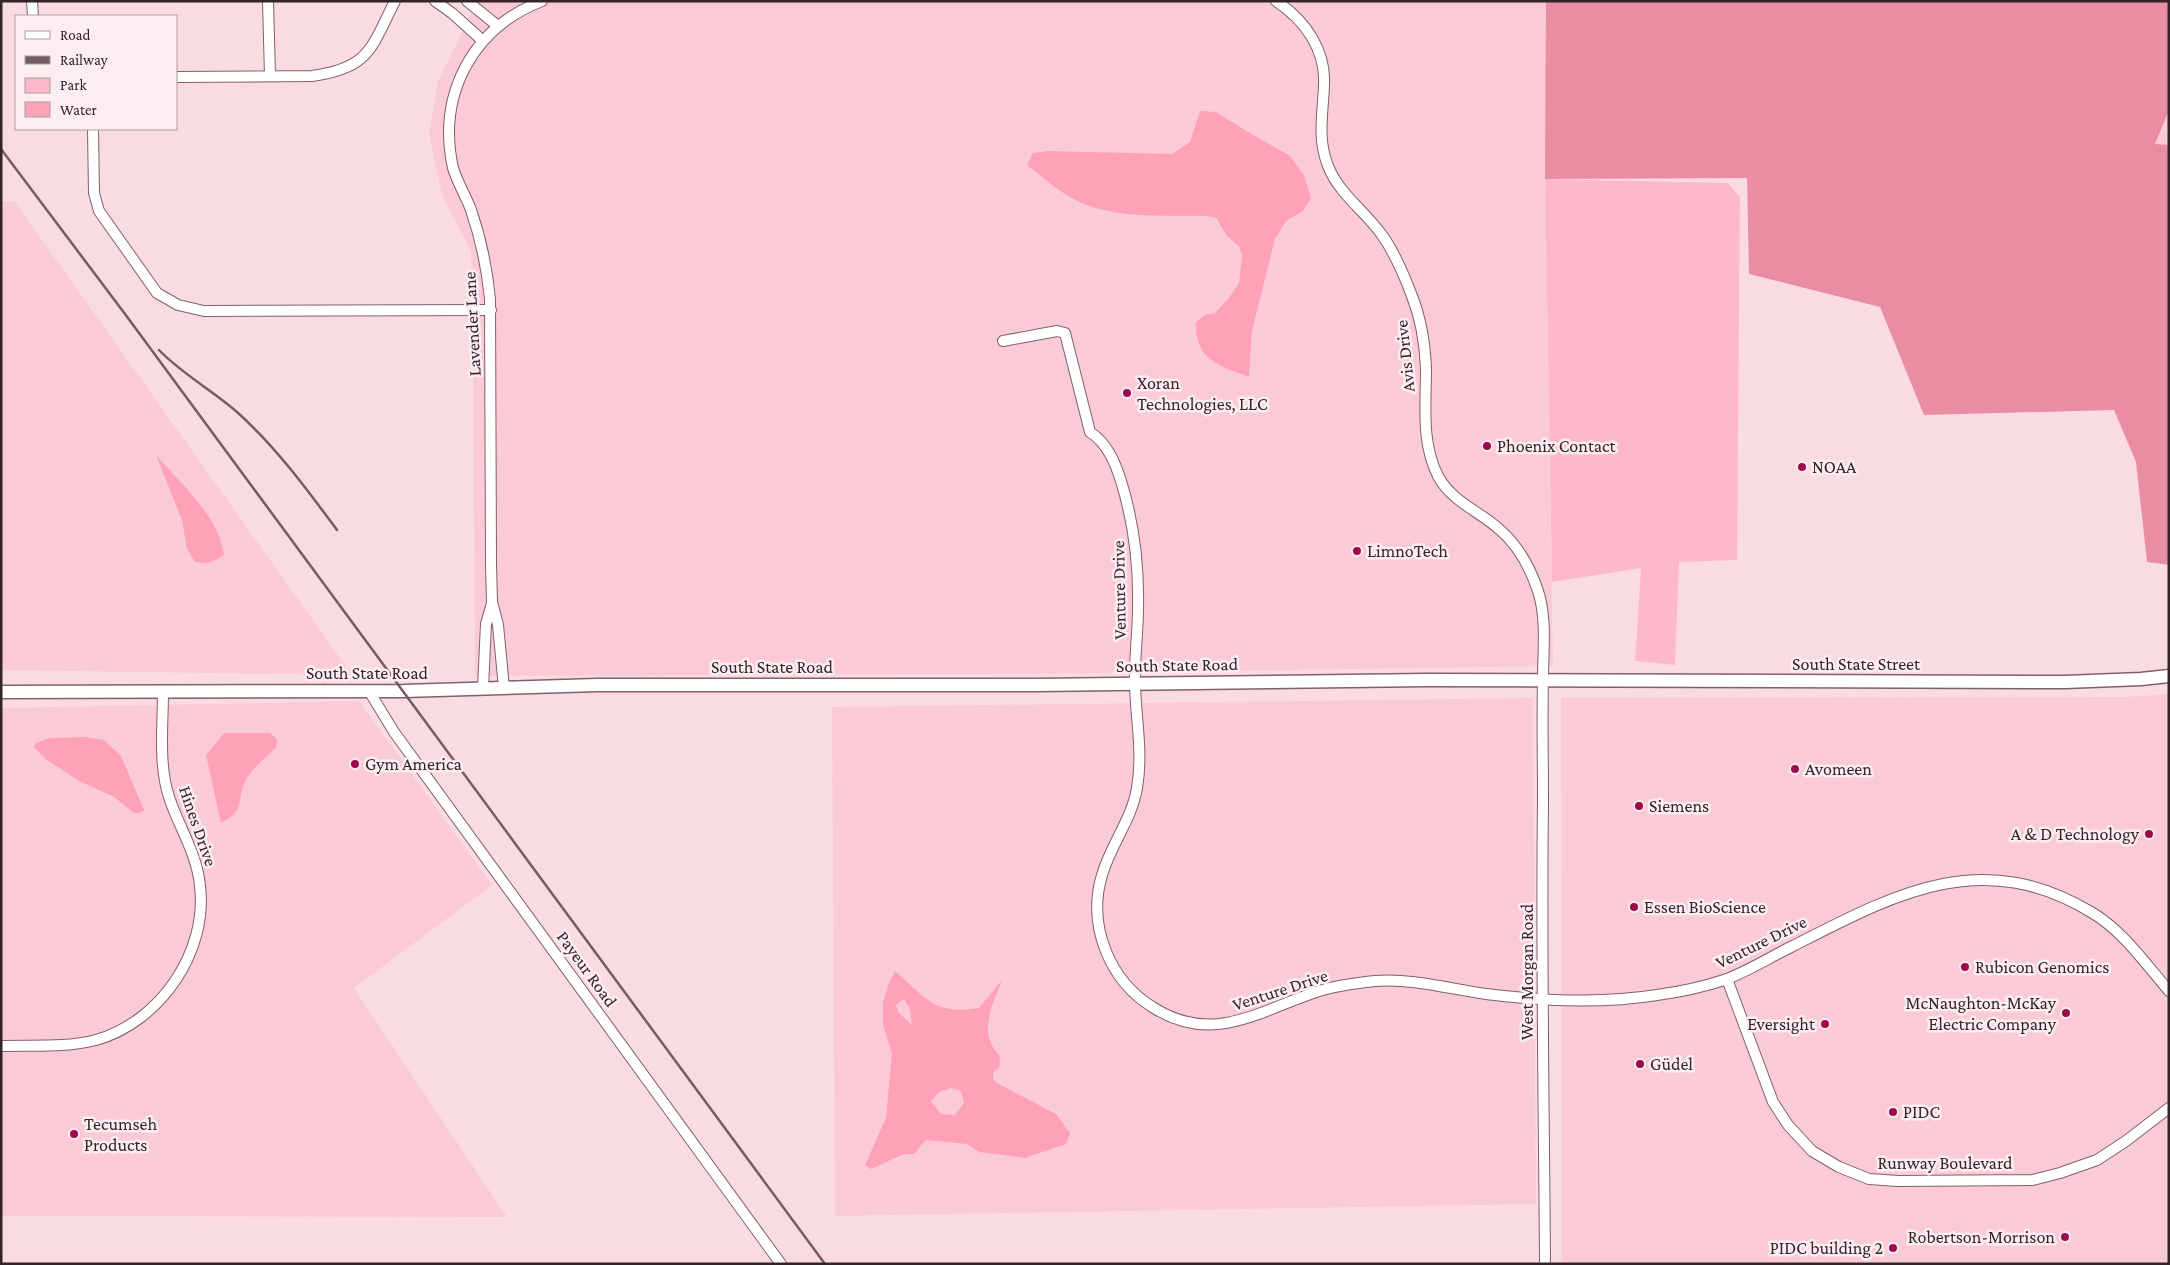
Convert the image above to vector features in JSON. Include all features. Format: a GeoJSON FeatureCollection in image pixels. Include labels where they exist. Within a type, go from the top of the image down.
{"type":"FeatureCollection","features":[{"type":"Feature","properties":{"kind":"main road","name":"South State Street"},"geometry":{"type":"LineString","coordinates":[[1543,680],[2065,682],[2169,676]]}},
{"type":"Feature","properties":{"kind":"main road","name":"South State Road"},"geometry":{"type":"LineString","coordinates":[[1,692],[369,691],[702,685],[1038,685],[1543,680]]}},
{"type":"Feature","properties":{"kind":"street"},"geometry":{"type":"LineString","coordinates":[[32,1],[33,15]]}},
{"type":"Feature","properties":{"kind":"street"},"geometry":{"type":"LineString","coordinates":[[268,1],[270,76]]}},
{"type":"Feature","properties":{"kind":"street"},"geometry":{"type":"LineString","coordinates":[[178,77],[312,76],[334,73],[359,62],[370,50],[395,1]]}},
{"type":"Feature","properties":{"kind":"street"},"geometry":{"type":"LineString","coordinates":[[435,1],[452,13],[483,41]]}},
{"type":"Feature","properties":{"kind":"street"},"geometry":{"type":"LineString","coordinates":[[467,1],[498,26]]}},
{"type":"Feature","properties":{"kind":"street","name":"Lavender Lane"},"geometry":{"type":"LineString","coordinates":[[504,688],[498,624],[492,602],[491,310],[485,258],[471,211],[454,171],[448,136],[451,102],[462,72],[483,41],[498,26],[526,8],[542,1]]}},
{"type":"Feature","properties":{"kind":"street","name":"Avis Drive"},"geometry":{"type":"LineString","coordinates":[[1276,1],[1298,17],[1309,30],[1315,43],[1325,79],[1321,137],[1330,171],[1341,189],[1382,234],[1399,263],[1413,297],[1423,337],[1425,423],[1428,450],[1438,476],[1460,502],[1497,527],[1510,540],[1522,555],[1540,594],[1543,625],[1543,680]]}},
{"type":"Feature","properties":{"kind":"street"},"geometry":{"type":"LineString","coordinates":[[93,130],[94,193],[99,212],[157,293],[178,305],[204,311],[491,310]]}},
{"type":"Feature","properties":{"kind":"street","name":"Venture Drive"},"geometry":{"type":"LineString","coordinates":[[1003,341],[1057,331],[1065,333],[1090,432],[1099,438],[1110,452],[1127,501],[1134,532],[1138,607],[1135,683],[1141,761],[1137,792],[1129,816],[1101,876],[1098,902],[1099,933],[1109,962],[1126,985],[1152,1008],[1178,1020],[1215,1025],[1240,1022],[1322,990],[1376,981],[1402,981],[1543,1000],[1657,995],[1727,979],[1889,900],[1923,888],[1955,880],[1987,879],[2025,884],[2059,896],[2093,913],[2124,939],[2169,991]]}},
{"type":"Feature","properties":{"kind":"street","name":"Lavender Lane"},"geometry":{"type":"LineString","coordinates":[[483,688],[486,624],[492,602]]}},
{"type":"Feature","properties":{"kind":"street","name":"West Morgan Road"},"geometry":{"type":"LineString","coordinates":[[1543,680],[1545,1264]]}},
{"type":"Feature","properties":{"kind":"street","name":"Hines Drive"},"geometry":{"type":"LineString","coordinates":[[1,1046],[73,1044],[96,1040],[116,1032],[151,1010],[176,978],[192,948],[200,918],[200,886],[195,859],[170,800],[166,784],[163,768],[163,691]]}},
{"type":"Feature","properties":{"kind":"street","name":"Payeur Road"},"geometry":{"type":"LineString","coordinates":[[369,691],[394,732],[781,1264]]}},
{"type":"Feature","properties":{"kind":"street","name":"Runway Boulevard"},"geometry":{"type":"LineString","coordinates":[[1727,979],[1773,1102],[1788,1125],[1812,1151],[1839,1167],[1869,1179],[1898,1181],[2032,1180],[2041,1178],[2097,1160],[2126,1141],[2169,1108]]}},
{"type":"Feature","properties":{"kind":"shaded area"},"geometry":{"type":"Polygon","coordinates":[[[472,1],[2169,1],[2169,180],[1545,179],[1553,666],[1034,674],[475,676],[471,252],[442,195],[429,134],[438,81],[473,10],[472,1]]]}},
{"type":"Feature","properties":{"kind":"shaded area"},"geometry":{"type":"Polygon","coordinates":[[[1546,1],[2169,1],[2169,110],[2155,144],[2169,145],[2169,565],[2147,562],[2136,462],[2114,410],[1924,415],[1880,307],[1749,274],[1747,178],[1545,179],[1546,1]]]}},
{"type":"Feature","properties":{"kind":"shaded area"},"geometry":{"type":"Polygon","coordinates":[[[1,201],[15,202],[352,675],[1,670],[1,201]]]}},
{"type":"Feature","properties":{"kind":"shaded area"},"geometry":{"type":"Polygon","coordinates":[[[2169,694],[2169,1264],[1562,1264],[1561,698],[2125,697],[2169,694]]]}},
{"type":"Feature","properties":{"kind":"shaded area"},"geometry":{"type":"Polygon","coordinates":[[[1533,698],[1536,1204],[835,1216],[832,707],[1533,698]]]}},
{"type":"Feature","properties":{"kind":"shaded area"},"geometry":{"type":"Polygon","coordinates":[[[359,701],[492,885],[354,988],[507,1217],[1,1216],[1,708],[359,701]]]}},
{"type":"Feature","properties":{"kind":"green space"},"geometry":{"type":"Polygon","coordinates":[[[1545,179],[1728,183],[1740,197],[1737,560],[1679,562],[1675,665],[1635,661],[1641,568],[1552,582],[1545,179]]]}},
{"type":"Feature","properties":{"kind":"water"},"geometry":{"type":"Polygon","coordinates":[[[1200,111],[1216,112],[1289,155],[1304,175],[1311,198],[1303,211],[1286,221],[1275,239],[1252,331],[1249,377],[1219,365],[1210,359],[1199,345],[1196,335],[1196,322],[1205,315],[1215,313],[1239,283],[1242,256],[1239,246],[1227,236],[1216,218],[1207,216],[1129,214],[1099,209],[1068,196],[1027,165],[1033,153],[1047,151],[1172,154],[1190,142],[1200,111]]]}},
{"type":"Feature","properties":{"kind":"water"},"geometry":{"type":"Polygon","coordinates":[[[156,455],[198,501],[207,514],[221,541],[224,555],[207,563],[195,562],[187,549],[182,520],[156,455]]]}},
{"type":"Feature","properties":{"kind":"water"},"geometry":{"type":"Polygon","coordinates":[[[224,733],[270,733],[277,739],[276,748],[258,764],[244,784],[237,810],[221,823],[206,755],[224,733]]]}},
{"type":"Feature","properties":{"kind":"water"},"geometry":{"type":"Polygon","coordinates":[[[85,737],[104,740],[121,756],[144,810],[140,813],[134,813],[114,797],[79,781],[47,760],[34,747],[36,743],[50,738],[85,737]]]}},
{"type":"Feature","properties":{"kind":"water"},"geometry":{"type":"Polygon","coordinates":[[[895,971],[931,1002],[951,1009],[963,1010],[979,1008],[1002,980],[991,1010],[988,1029],[993,1047],[1000,1056],[999,1068],[994,1071],[993,1079],[997,1083],[1056,1114],[1070,1133],[1066,1144],[1025,1158],[979,1152],[967,1144],[926,1140],[914,1154],[904,1154],[871,1169],[865,1165],[886,1118],[892,1054],[883,1025],[883,1003],[888,985],[895,971]],[[904,999],[896,1005],[899,1013],[912,1025],[910,1009],[904,999]],[[951,1088],[939,1092],[931,1101],[941,1114],[955,1115],[964,1103],[961,1091],[951,1088]]]}},
{"type":"Feature","properties":{"kind":"railway"},"geometry":{"type":"LineString","coordinates":[[1,149],[125,314],[825,1264]]}},
{"type":"Feature","properties":{"kind":"railway"},"geometry":{"type":"LineString","coordinates":[[159,350],[177,367],[237,412],[265,439],[290,468],[337,530]]}},
{"type":"Feature","properties":{"kind":"place","name":"Xoran Technologies, LLC"},"geometry":{"type":"Point","coordinates":[1127,393]}},
{"type":"Feature","properties":{"kind":"place","name":"Phoenix Contact"},"geometry":{"type":"Point","coordinates":[1487,446]}},
{"type":"Feature","properties":{"kind":"place","name":"NOAA"},"geometry":{"type":"Point","coordinates":[1802,467]}},
{"type":"Feature","properties":{"kind":"place","name":"LimnoTech"},"geometry":{"type":"Point","coordinates":[1357,551]}},
{"type":"Feature","properties":{"kind":"place","name":"Gym America"},"geometry":{"type":"Point","coordinates":[355,764]}},
{"type":"Feature","properties":{"kind":"place","name":"Avomeen"},"geometry":{"type":"Point","coordinates":[1795,769]}},
{"type":"Feature","properties":{"kind":"place","name":"Siemens"},"geometry":{"type":"Point","coordinates":[1639,806]}},
{"type":"Feature","properties":{"kind":"place","name":"A & D Technology"},"geometry":{"type":"Point","coordinates":[2149,834]}},
{"type":"Feature","properties":{"kind":"place","name":"Essen BioScience"},"geometry":{"type":"Point","coordinates":[1634,907]}},
{"type":"Feature","properties":{"kind":"place","name":"Rubicon Genomics"},"geometry":{"type":"Point","coordinates":[1965,967]}},
{"type":"Feature","properties":{"kind":"place","name":"McNaughton-McKay Electric Company"},"geometry":{"type":"Point","coordinates":[2066,1013]}},
{"type":"Feature","properties":{"kind":"place","name":"Eversight"},"geometry":{"type":"Point","coordinates":[1825,1024]}},
{"type":"Feature","properties":{"kind":"place","name":"Güdel"},"geometry":{"type":"Point","coordinates":[1640,1064]}},
{"type":"Feature","properties":{"kind":"place","name":"PIDC"},"geometry":{"type":"Point","coordinates":[1893,1112]}},
{"type":"Feature","properties":{"kind":"place","name":"Tecumseh Products"},"geometry":{"type":"Point","coordinates":[74,1134]}},
{"type":"Feature","properties":{"kind":"place","name":"Robertson-Morrison"},"geometry":{"type":"Point","coordinates":[2065,1237]}},
{"type":"Feature","properties":{"kind":"place","name":"PIDC building 2"},"geometry":{"type":"Point","coordinates":[1893,1248]}}]}
